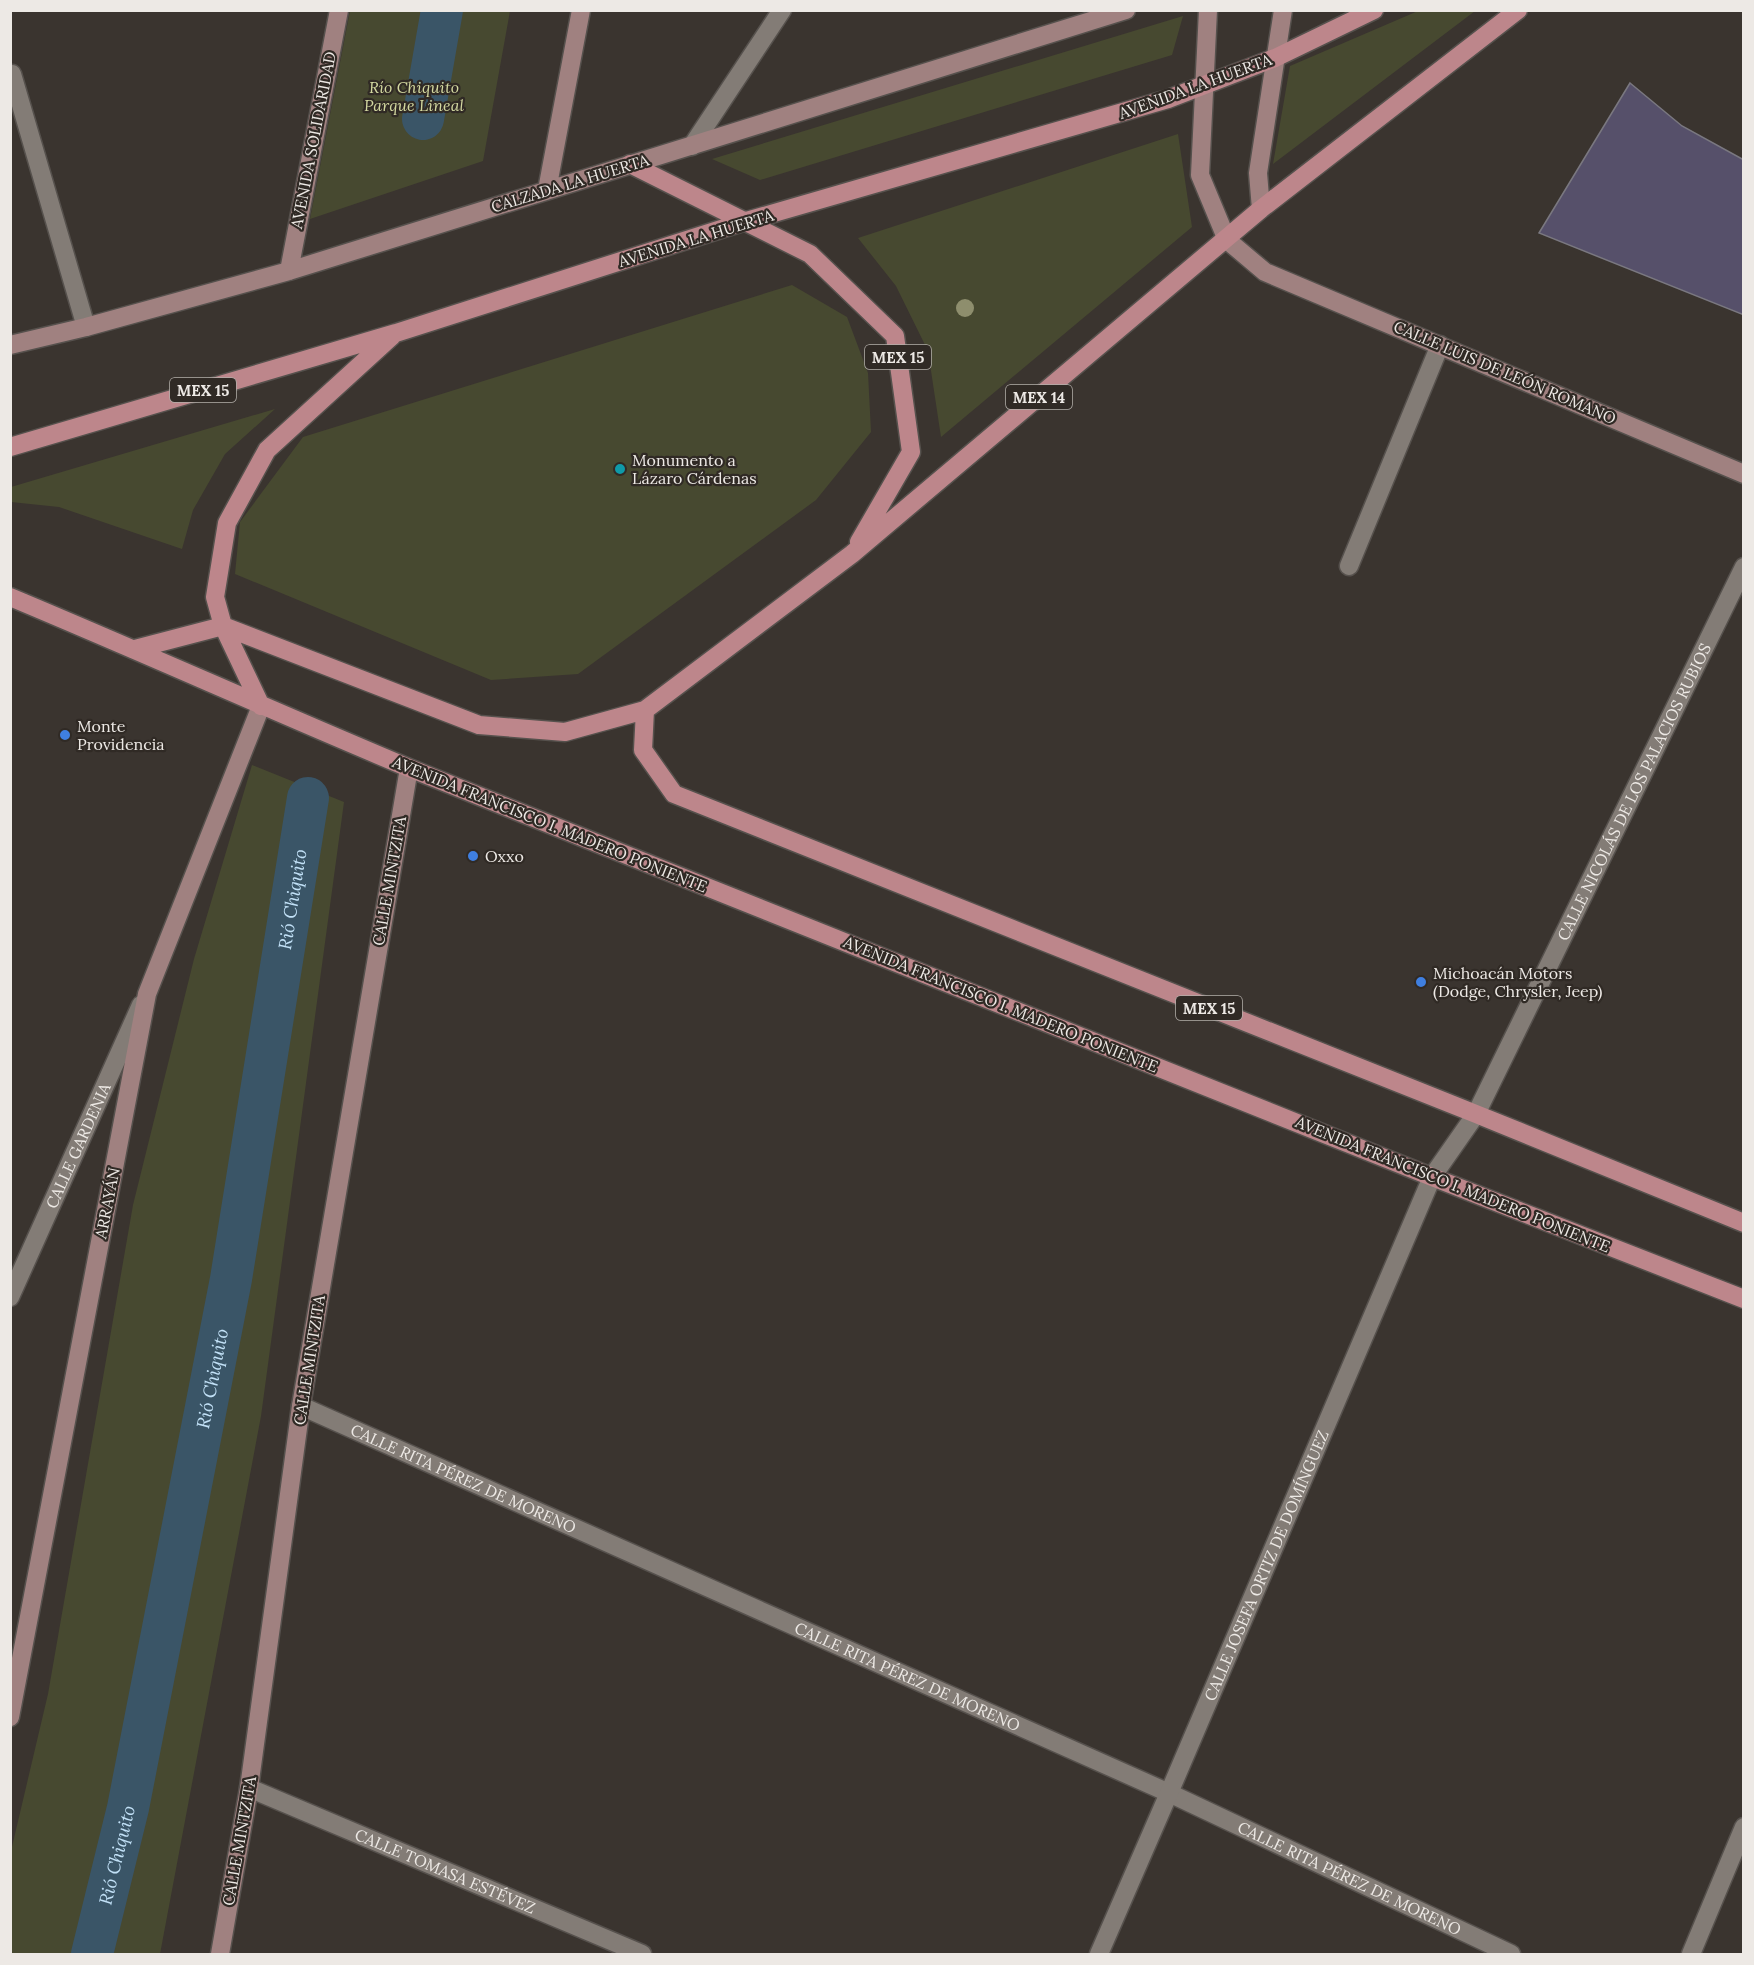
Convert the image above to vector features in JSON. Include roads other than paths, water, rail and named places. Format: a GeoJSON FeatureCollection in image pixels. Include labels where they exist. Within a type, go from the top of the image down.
{"type":"FeatureCollection","features":[{"type":"Feature","properties":{"kind":"main road","name":"AVENIDA LA HUERTA"},"geometry":{"type":"LineString","coordinates":[[10,447],[396,333],[743,222],[1145,106],[1275,58],[1374,10]]}},
{"type":"Feature","properties":{"kind":"main road","name":"MEX 14"},"geometry":{"type":"LineString","coordinates":[[645,710],[852,554],[1261,209],[1518,10]]}},
{"type":"Feature","properties":{"kind":"main road"},"geometry":{"type":"LineString","coordinates":[[630,164],[743,222]]}},
{"type":"Feature","properties":{"kind":"main road","name":"MEX 15"},"geometry":{"type":"LineString","coordinates":[[743,222],[810,254],[895,336],[911,452],[852,554]]}},
{"type":"Feature","properties":{"kind":"main road"},"geometry":{"type":"LineString","coordinates":[[261,706],[223,626],[215,597],[228,523],[267,450],[396,333]]}},
{"type":"Feature","properties":{"kind":"main road","name":"AVENIDA FRANCISCO I. MADERO PONIENTE"},"geometry":{"type":"LineString","coordinates":[[10,597],[409,768],[1743,1299]]}},
{"type":"Feature","properties":{"kind":"main road"},"geometry":{"type":"LineString","coordinates":[[135,649],[223,626],[479,725],[565,732],[645,710]]}},
{"type":"Feature","properties":{"kind":"main road","name":"MEX 15"},"geometry":{"type":"LineString","coordinates":[[645,710],[643,750],[674,794],[1743,1223]]}},
{"type":"Feature","properties":{"kind":"street","name":"AVENIDA SOLIDARIDAD"},"geometry":{"type":"LineString","coordinates":[[289,271],[339,10]]}},
{"type":"Feature","properties":{"kind":"street"},"geometry":{"type":"LineString","coordinates":[[548,190],[581,10]]}},
{"type":"Feature","properties":{"kind":"street"},"geometry":{"type":"LineString","coordinates":[[692,146],[782,10]]}},
{"type":"Feature","properties":{"kind":"street","name":"CALZADA LA HUERTA"},"geometry":{"type":"LineString","coordinates":[[10,345],[86,327],[289,271],[1126,10]]}},
{"type":"Feature","properties":{"kind":"street"},"geometry":{"type":"LineString","coordinates":[[1208,10],[1200,175],[1227,240]]}},
{"type":"Feature","properties":{"kind":"street"},"geometry":{"type":"LineString","coordinates":[[1261,209],[1258,173],[1283,10]]}},
{"type":"Feature","properties":{"kind":"street"},"geometry":{"type":"LineString","coordinates":[[12,74],[86,327]]}},
{"type":"Feature","properties":{"kind":"street","name":"CALLE LUIS DE LEÓN ROMANO"},"geometry":{"type":"LineString","coordinates":[[1227,240],[1265,272],[1743,474]]}},
{"type":"Feature","properties":{"kind":"street"},"geometry":{"type":"LineString","coordinates":[[1349,566],[1440,345]]}},
{"type":"Feature","properties":{"kind":"street","name":"CALLE NICOLÁS DE LOS PALACIOS RUBIOS"},"geometry":{"type":"LineString","coordinates":[[1432,1177],[1476,1114],[1743,567]]}},
{"type":"Feature","properties":{"kind":"street","name":"ARRAYÁN"},"geometry":{"type":"LineString","coordinates":[[10,1717],[147,994],[261,706]]}},
{"type":"Feature","properties":{"kind":"street","name":"CALLE MINTZITA"},"geometry":{"type":"LineString","coordinates":[[220,1954],[249,1788],[301,1406],[409,768]]}},
{"type":"Feature","properties":{"kind":"street","name":"CALLE GARDENIA"},"geometry":{"type":"LineString","coordinates":[[10,1297],[147,994]]}},
{"type":"Feature","properties":{"kind":"street","name":"CALLE JOSEFA ORTIZ DE DOMÍNGUEZ"},"geometry":{"type":"LineString","coordinates":[[1099,1954],[1432,1177]]}},
{"type":"Feature","properties":{"kind":"street","name":"CALLE RITA PÉREZ DE MORENO"},"geometry":{"type":"LineString","coordinates":[[301,1406],[1169,1793],[1511,1954]]}},
{"type":"Feature","properties":{"kind":"street","name":"CALLE TOMASA ESTÉVEZ"},"geometry":{"type":"LineString","coordinates":[[249,1788],[642,1954]]}},
{"type":"Feature","properties":{"kind":"street"},"geometry":{"type":"LineString","coordinates":[[1691,1954],[1743,1827]]}},
{"type":"Feature","properties":{"kind":"waterway"},"geometry":{"type":"LineString","coordinates":[[423,119],[442,10]]}},
{"type":"Feature","properties":{"kind":"waterway","name":"Rió Chiquito"},"geometry":{"type":"LineString","coordinates":[[92,1954],[128,1808],[231,1279],[308,798]]}},
{"type":"Feature","properties":{"kind":"place","name":"Monumento a Lázaro Cárdenas"},"geometry":{"type":"Point","coordinates":[620,469]}},
{"type":"Feature","properties":{"kind":"place","name":"Monte Providencia"},"geometry":{"type":"Point","coordinates":[65,735]}},
{"type":"Feature","properties":{"kind":"place","name":"Oxxo"},"geometry":{"type":"Point","coordinates":[473,856]}},
{"type":"Feature","properties":{"kind":"place","name":"Michoacán Motors (Dodge, Chrysler, Jeep)"},"geometry":{"type":"Point","coordinates":[1421,982]}},
{"type":"Feature","properties":{"kind":"park label","name":"Río Chiquito Parque Lineal"},"geometry":{"type":"Point","coordinates":[414,96]}}]}
